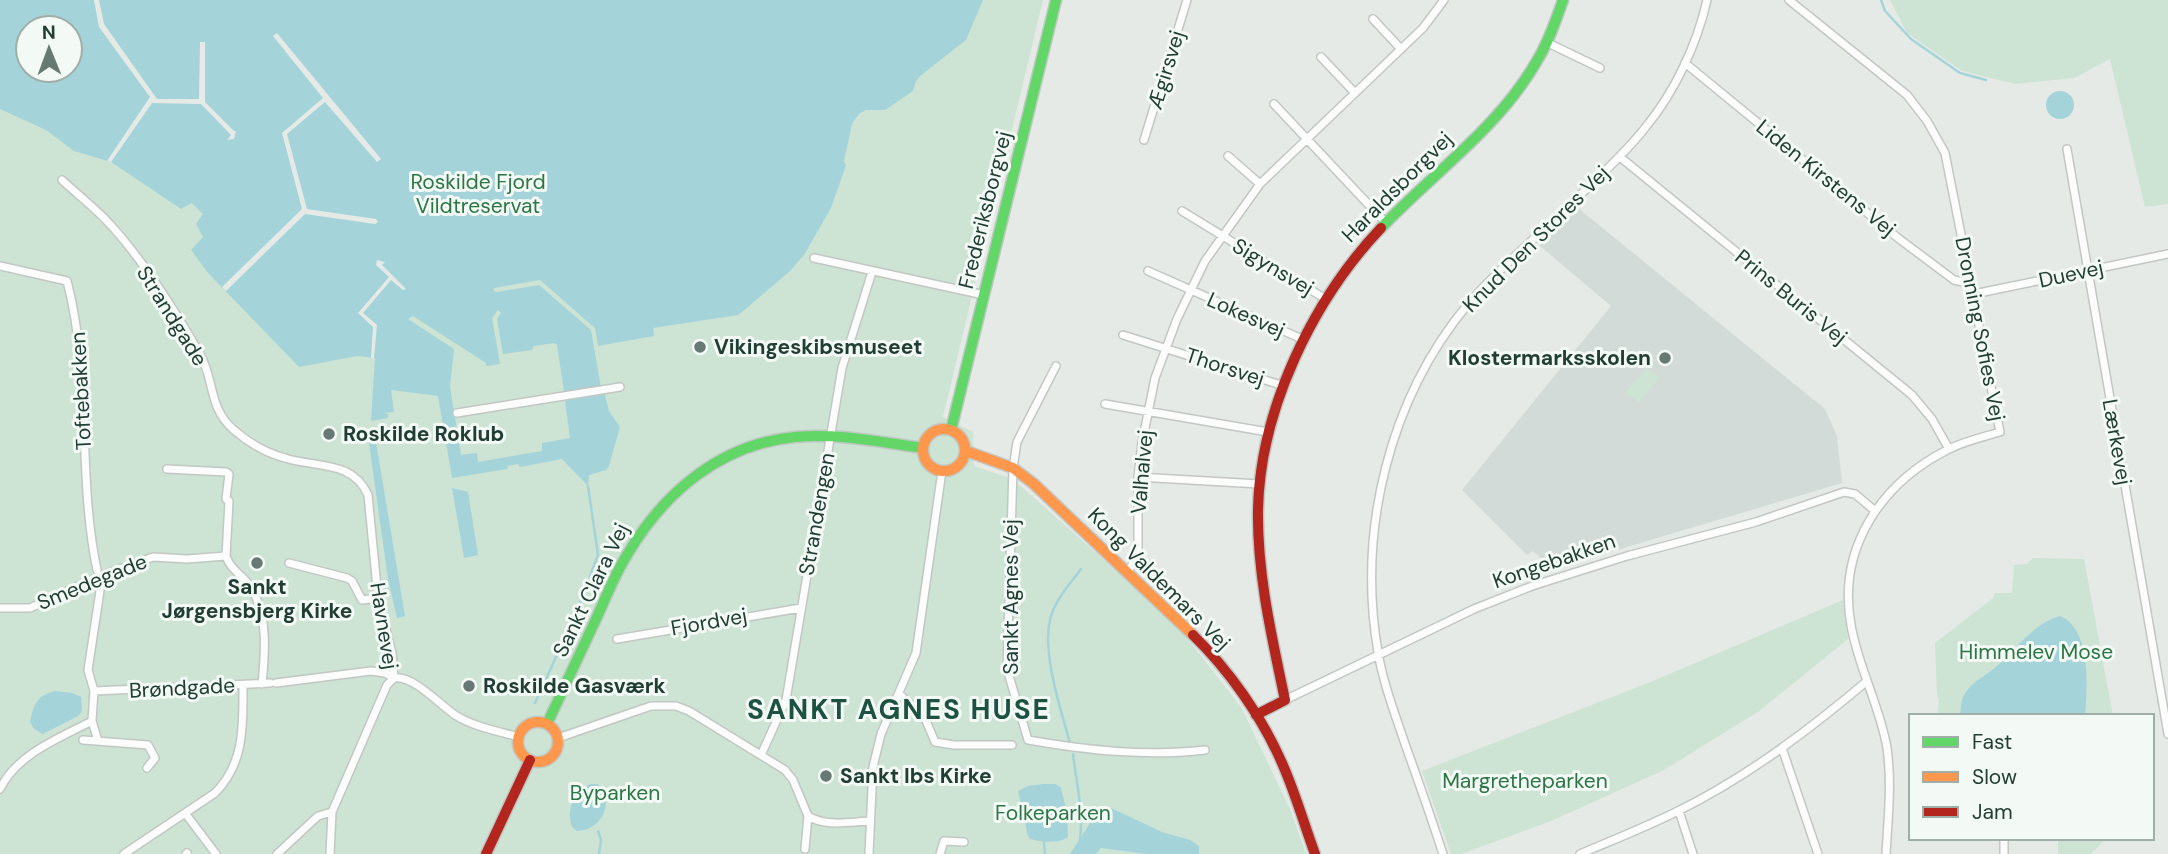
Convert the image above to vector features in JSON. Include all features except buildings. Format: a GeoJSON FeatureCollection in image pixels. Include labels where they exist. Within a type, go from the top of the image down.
{"type":"FeatureCollection","features":[{"type":"Feature","properties":{"kind":"main road","name":"Frederiksborgvej"},"geometry":{"type":"LineString","coordinates":[[951,430],[1056,0]]}},
{"type":"Feature","properties":{"kind":"main road","name":"Haraldsborgvej"},"geometry":{"type":"LineString","coordinates":[[1285,700],[1269,626],[1261,561],[1259,484],[1268,432],[1302,339],[1324,298],[1348,264],[1385,222],[1490,123],[1522,88],[1548,43],[1563,0]]}},
{"type":"Feature","properties":{"kind":"main road"},"geometry":{"type":"LineString","coordinates":[[939,429],[951,430],[962,438],[965,451],[961,463],[942,471],[926,460],[923,448],[933,432],[939,429]]}},
{"type":"Feature","properties":{"kind":"main road","name":"Sankt Clara Vej"},"geometry":{"type":"LineString","coordinates":[[547,724],[625,557],[640,531],[661,504],[693,476],[736,452],[797,436],[831,436],[923,448]]}},
{"type":"Feature","properties":{"kind":"main road","name":"Kong Valdemars Vej"},"geometry":{"type":"LineString","coordinates":[[965,451],[1013,468],[1034,484],[1201,643],[1227,673],[1256,715],[1282,762],[1315,854]]}},
{"type":"Feature","properties":{"kind":"main road","name":"Kongebakken"},"geometry":{"type":"LineString","coordinates":[[1256,715],[1285,700]]}},
{"type":"Feature","properties":{"kind":"main road"},"geometry":{"type":"LineString","coordinates":[[530,723],[547,724],[558,738],[557,749],[551,758],[538,762],[530,760],[520,750],[519,737],[530,723]]}},
{"type":"Feature","properties":{"kind":"main road"},"geometry":{"type":"LineString","coordinates":[[486,854],[530,760]]}},
{"type":"Feature","properties":{"kind":"street","name":"Ægirsvej"},"geometry":{"type":"LineString","coordinates":[[1144,140],[1187,0]]}},
{"type":"Feature","properties":{"kind":"street","name":"Valhalvej"},"geometry":{"type":"LineString","coordinates":[[1128,571],[1138,556],[1139,477],[1148,412],[1165,349],[1190,290],[1221,236],[1260,184],[1423,28],[1444,0]]}},
{"type":"Feature","properties":{"kind":"street","name":"Knud Den Stores Vej"},"geometry":{"type":"LineString","coordinates":[[1443,854],[1392,706],[1378,654],[1371,569],[1376,513],[1394,435],[1432,354],[1468,304],[1619,157],[1646,127],[1685,63],[1707,0]]}},
{"type":"Feature","properties":{"kind":"street","name":"Dronning Sofies Vej"},"geometry":{"type":"LineString","coordinates":[[1789,0],[1907,95],[1927,121],[1945,153],[2000,432],[1949,449],[1898,484],[1874,510],[1856,547],[1847,601],[1851,628],[1886,747],[1889,787],[1886,854]]}},
{"type":"Feature","properties":{"kind":"street"},"geometry":{"type":"LineString","coordinates":[[1373,19],[1401,49]]}},
{"type":"Feature","properties":{"kind":"street"},"geometry":{"type":"LineString","coordinates":[[1548,43],[1600,68]]}},
{"type":"Feature","properties":{"kind":"street"},"geometry":{"type":"LineString","coordinates":[[1321,57],[1355,93]]}},
{"type":"Feature","properties":{"kind":"street","name":"Liden Kirstens Vej"},"geometry":{"type":"LineString","coordinates":[[1685,63],[1909,246],[1954,280],[1972,284]]}},
{"type":"Feature","properties":{"kind":"street"},"geometry":{"type":"LineString","coordinates":[[1274,104],[1385,222]]}},
{"type":"Feature","properties":{"kind":"street","name":"Lærkevej"},"geometry":{"type":"LineString","coordinates":[[2067,149],[2168,734]]}},
{"type":"Feature","properties":{"kind":"street"},"geometry":{"type":"LineString","coordinates":[[1227,156],[1260,184]]}},
{"type":"Feature","properties":{"kind":"street","name":"Prins Buris Vej"},"geometry":{"type":"LineString","coordinates":[[1619,157],[1912,395],[1932,419],[1949,449]]}},
{"type":"Feature","properties":{"kind":"street","name":"Strandgade"},"geometry":{"type":"LineString","coordinates":[[62,180],[106,220],[164,296],[202,357],[214,402],[223,419],[264,451],[286,459],[336,468],[353,474]]}},
{"type":"Feature","properties":{"kind":"street"},"geometry":{"type":"LineString","coordinates":[[1182,211],[1221,236]]}},
{"type":"Feature","properties":{"kind":"street","name":"Sigynsvej"},"geometry":{"type":"LineString","coordinates":[[1221,236],[1324,298]]}},
{"type":"Feature","properties":{"kind":"street","name":"Duevej"},"geometry":{"type":"LineString","coordinates":[[1974,294],[2168,254]]}},
{"type":"Feature","properties":{"kind":"street"},"geometry":{"type":"LineString","coordinates":[[814,258],[984,295]]}},
{"type":"Feature","properties":{"kind":"street","name":"Toftebakken"},"geometry":{"type":"LineString","coordinates":[[0,266],[67,281],[75,311],[80,356],[87,507],[98,573]]}},
{"type":"Feature","properties":{"kind":"street"},"geometry":{"type":"LineString","coordinates":[[1148,271],[1190,290]]}},
{"type":"Feature","properties":{"kind":"street","name":"Strandengen"},"geometry":{"type":"LineString","coordinates":[[761,755],[786,700],[842,368],[872,272]]}},
{"type":"Feature","properties":{"kind":"street","name":"Lokesvej"},"geometry":{"type":"LineString","coordinates":[[1190,290],[1302,339]]}},
{"type":"Feature","properties":{"kind":"street"},"geometry":{"type":"LineString","coordinates":[[1123,335],[1165,349]]}},
{"type":"Feature","properties":{"kind":"street","name":"Thorsvej"},"geometry":{"type":"LineString","coordinates":[[1165,349],[1284,386]]}},
{"type":"Feature","properties":{"kind":"street","name":"Sankt Agnes Vej"},"geometry":{"type":"LineString","coordinates":[[1056,366],[1017,442],[1013,468],[1007,669],[1028,740],[1137,754],[1175,754],[1205,750]]}},
{"type":"Feature","properties":{"kind":"street"},"geometry":{"type":"LineString","coordinates":[[457,413],[620,387]]}},
{"type":"Feature","properties":{"kind":"street","name":"Valhalvej"},"geometry":{"type":"LineString","coordinates":[[1105,404],[1148,412]]}},
{"type":"Feature","properties":{"kind":"street"},"geometry":{"type":"LineString","coordinates":[[1148,412],[1268,432]]}},
{"type":"Feature","properties":{"kind":"street"},"geometry":{"type":"LineString","coordinates":[[167,468],[229,474],[226,556],[229,565],[252,588],[262,616],[269,683]]}},
{"type":"Feature","properties":{"kind":"street"},"geometry":{"type":"LineString","coordinates":[[869,854],[873,767],[879,741],[913,665],[920,635],[942,471]]}},
{"type":"Feature","properties":{"kind":"street","name":"Havnevej"},"geometry":{"type":"LineString","coordinates":[[330,854],[332,812],[387,685],[394,678],[392,653],[378,597],[368,495],[353,474]]}},
{"type":"Feature","properties":{"kind":"street"},"geometry":{"type":"LineString","coordinates":[[1139,477],[1259,484]]}},
{"type":"Feature","properties":{"kind":"street","name":"Kongebakken"},"geometry":{"type":"LineString","coordinates":[[1285,700],[1474,609],[1560,576],[1756,522],[1844,492],[1855,494],[1874,510]]}},
{"type":"Feature","properties":{"kind":"street","name":"Smedegade"},"geometry":{"type":"LineString","coordinates":[[0,608],[30,608],[98,573],[152,557],[187,559],[226,556]]}},
{"type":"Feature","properties":{"kind":"street"},"geometry":{"type":"LineString","coordinates":[[289,563],[347,578],[352,581],[362,600],[378,597]]}},
{"type":"Feature","properties":{"kind":"street"},"geometry":{"type":"LineString","coordinates":[[98,573],[100,591],[88,670],[94,691],[92,721],[98,741]]}},
{"type":"Feature","properties":{"kind":"street","name":"Fjordvej"},"geometry":{"type":"LineString","coordinates":[[617,639],[801,608]]}},
{"type":"Feature","properties":{"kind":"street","name":"Brøndgade"},"geometry":{"type":"LineString","coordinates":[[94,691],[243,685],[371,671],[411,681],[457,716],[519,737]]}},
{"type":"Feature","properties":{"kind":"street"},"geometry":{"type":"LineString","coordinates":[[1580,854],[1679,811],[1734,779],[1782,748],[1867,681]]}},
{"type":"Feature","properties":{"kind":"street"},"geometry":{"type":"LineString","coordinates":[[124,854],[215,793],[224,784],[234,768],[239,751],[243,728],[243,685]]}},
{"type":"Feature","properties":{"kind":"street"},"geometry":{"type":"LineString","coordinates":[[900,695],[924,716],[935,742],[1012,745]]}},
{"type":"Feature","properties":{"kind":"street"},"geometry":{"type":"LineString","coordinates":[[558,738],[651,706],[666,705],[689,711],[785,770],[793,780],[808,816],[805,849]]}},
{"type":"Feature","properties":{"kind":"street"},"geometry":{"type":"LineString","coordinates":[[0,789],[17,764],[49,743],[92,721]]}},
{"type":"Feature","properties":{"kind":"street"},"geometry":{"type":"LineString","coordinates":[[83,740],[148,745],[155,758],[147,768]]}},
{"type":"Feature","properties":{"kind":"street"},"geometry":{"type":"LineString","coordinates":[[1782,748],[1818,854]]}},
{"type":"Feature","properties":{"kind":"street"},"geometry":{"type":"LineString","coordinates":[[1679,811],[1693,854]]}},
{"type":"Feature","properties":{"kind":"street"},"geometry":{"type":"LineString","coordinates":[[277,854],[318,816],[332,812]]}},
{"type":"Feature","properties":{"kind":"street"},"geometry":{"type":"LineString","coordinates":[[185,813],[216,854]]}},
{"type":"Feature","properties":{"kind":"street"},"geometry":{"type":"LineString","coordinates":[[808,816],[818,822],[829,823],[869,821]]}},
{"type":"Feature","properties":{"kind":"street"},"geometry":{"type":"LineString","coordinates":[[940,854],[944,841],[964,842]]}},
{"type":"Feature","properties":{"kind":"shaded area","name":"Klostermarksskolen"},"geometry":{"type":"Polygon","coordinates":[[[1578,208],[1825,409],[1837,436],[1842,483],[1553,569],[1533,551],[1527,555],[1462,490],[1611,306],[1540,246],[1578,208]]]}},
{"type":"Feature","properties":{"kind":"green space"},"geometry":{"type":"Polygon","coordinates":[[[0,0],[1043,0],[943,417],[973,432],[974,466],[1013,479],[1175,623],[1241,707],[1290,809],[1306,854],[0,854],[0,0]]]}},
{"type":"Feature","properties":{"kind":"green space"},"geometry":{"type":"Polygon","coordinates":[[[1890,0],[2168,0],[2168,204],[2145,207],[2110,59],[2074,78],[2015,84],[1962,71],[1907,33],[1890,0]]]}},
{"type":"Feature","properties":{"kind":"green space"},"geometry":{"type":"Polygon","coordinates":[[[1646,368],[1659,378],[1639,403],[1626,392],[1646,368]]]}},
{"type":"Feature","properties":{"kind":"green space","name":"Himmelev Mose"},"geometry":{"type":"Polygon","coordinates":[[[2033,558],[2084,559],[2113,714],[1937,714],[1939,699],[1935,643],[1993,598],[1995,593],[2012,593],[2014,565],[2027,564],[2033,558]]]}},
{"type":"Feature","properties":{"kind":"green space","name":"Margretheparken"},"geometry":{"type":"Polygon","coordinates":[[[1843,600],[1848,639],[1759,711],[1664,770],[1551,821],[1461,854],[1451,854],[1422,771],[1653,681],[1843,600]]]}},
{"type":"Feature","properties":{"kind":"green space"},"geometry":{"type":"Polygon","coordinates":[[[2058,840],[2105,840],[2091,854],[2058,854],[2058,840]]]}},
{"type":"Feature","properties":{"kind":"water","name":"Roskilde Fjord Vildtreservat"},"geometry":{"type":"Polygon","coordinates":[[[0,0],[983,0],[966,40],[920,76],[913,91],[885,110],[866,110],[859,114],[852,124],[844,161],[846,165],[831,208],[804,255],[789,272],[738,315],[653,328],[654,336],[598,346],[595,328],[540,280],[494,288],[497,292],[539,285],[591,330],[602,394],[605,395],[609,411],[620,427],[609,466],[606,470],[589,475],[588,486],[562,459],[520,467],[518,464],[508,466],[507,469],[452,478],[438,396],[391,390],[394,412],[384,413],[388,414],[388,418],[371,421],[375,358],[357,356],[299,367],[208,273],[191,250],[203,237],[196,224],[203,214],[192,203],[181,209],[111,162],[74,151],[46,130],[0,109],[0,0]],[[498,310],[492,318],[500,364],[486,366],[486,363],[413,316],[408,319],[454,349],[450,387],[461,455],[477,453],[478,462],[542,451],[542,443],[570,438],[565,401],[568,400],[564,391],[557,345],[554,343],[534,346],[532,350],[503,354],[497,319],[501,313],[498,310]]]}},
{"type":"Feature","properties":{"kind":"water"},"geometry":{"type":"Polygon","coordinates":[[[2060,91],[2070,95],[2074,105],[2070,115],[2060,119],[2050,115],[2046,105],[2050,95],[2060,91]]]}},
{"type":"Feature","properties":{"kind":"water"},"geometry":{"type":"Polygon","coordinates":[[[376,442],[405,616],[397,618],[388,579],[369,443],[376,442]]]}},
{"type":"Feature","properties":{"kind":"water"},"geometry":{"type":"Polygon","coordinates":[[[452,488],[468,492],[478,555],[464,558],[452,488]]]}},
{"type":"Feature","properties":{"kind":"water","name":"Himmelev Mose"},"geometry":{"type":"Polygon","coordinates":[[[2060,616],[2078,633],[2085,660],[2085,714],[1960,714],[1967,690],[1997,666],[2033,631],[2060,616]]]}},
{"type":"Feature","properties":{"kind":"water"},"geometry":{"type":"Polygon","coordinates":[[[55,691],[81,697],[82,711],[78,716],[43,734],[34,729],[30,722],[33,710],[40,698],[55,691]]]}},
{"type":"Feature","properties":{"kind":"water"},"geometry":{"type":"Polygon","coordinates":[[[590,784],[604,788],[605,811],[592,827],[577,831],[570,820],[572,802],[579,792],[590,784]]]}},
{"type":"Feature","properties":{"kind":"water"},"geometry":{"type":"Polygon","coordinates":[[[1056,784],[1061,788],[1067,813],[1068,837],[1060,841],[1040,841],[1028,836],[1018,791],[1028,786],[1056,784]]]}},
{"type":"Feature","properties":{"kind":"water"},"geometry":{"type":"Polygon","coordinates":[[[1101,806],[1109,807],[1162,832],[1190,840],[1199,846],[1199,854],[1147,854],[1101,848],[1096,854],[1070,854],[1101,806]]]}},
{"type":"Feature","properties":{"kind":"pier"},"geometry":{"type":"Polygon","coordinates":[[[94,0],[99,0],[104,24],[157,99],[199,99],[200,42],[205,42],[205,102],[236,131],[234,139],[227,140],[231,135],[201,104],[152,103],[111,162],[107,161],[150,97],[99,27],[94,0]]]}},
{"type":"Feature","properties":{"kind":"pier"},"geometry":{"type":"Polygon","coordinates":[[[277,33],[381,159],[377,162],[325,102],[287,134],[307,209],[376,219],[378,222],[375,224],[305,214],[226,291],[222,287],[302,209],[282,133],[323,98],[273,36],[277,33]]]}},
{"type":"Feature","properties":{"kind":"pier"},"geometry":{"type":"Polygon","coordinates":[[[377,260],[385,262],[382,265],[406,289],[403,290],[391,280],[363,313],[377,325],[374,358],[371,358],[373,327],[358,313],[389,277],[376,265],[377,260]]]}},
{"type":"Feature","properties":{"kind":"waterway"},"geometry":{"type":"LineString","coordinates":[[1881,0],[1885,11],[1911,39],[1960,73],[1986,80]]}},
{"type":"Feature","properties":{"kind":"waterway"},"geometry":{"type":"LineString","coordinates":[[535,703],[577,611],[598,555],[588,486]]}},
{"type":"Feature","properties":{"kind":"waterway"},"geometry":{"type":"LineString","coordinates":[[1070,743],[1050,665],[1048,634],[1055,606],[1081,569]]}},
{"type":"Feature","properties":{"kind":"waterway"},"geometry":{"type":"LineString","coordinates":[[1073,754],[1080,807],[1080,839]]}},
{"type":"Feature","properties":{"kind":"waterway"},"geometry":{"type":"LineString","coordinates":[[598,831],[601,840],[599,854]]}},
{"type":"Feature","properties":{"kind":"waterway"},"geometry":{"type":"LineString","coordinates":[[1044,842],[1045,854]]}},
{"type":"Feature","properties":{"kind":"traffic: fast"},"geometry":{"type":"LineString","coordinates":[[951,430],[1056,0]]}},
{"type":"Feature","properties":{"kind":"traffic: fast"},"geometry":{"type":"LineString","coordinates":[[1381,228],[1486,128],[1505,106],[1542,52],[1563,0]]}},
{"type":"Feature","properties":{"kind":"traffic: fast"},"geometry":{"type":"LineString","coordinates":[[547,724],[627,555],[658,511],[697,475],[743,450],[768,441],[795,437],[843,437],[923,448]]}},
{"type":"Feature","properties":{"kind":"traffic: slow"},"geometry":{"type":"LineString","coordinates":[[944,429],[959,435],[965,450],[959,465],[944,471],[929,465],[923,450],[929,435],[944,429]]}},
{"type":"Feature","properties":{"kind":"traffic: slow"},"geometry":{"type":"LineString","coordinates":[[966,451],[1013,468],[1034,484],[1193,635]]}},
{"type":"Feature","properties":{"kind":"traffic: slow"},"geometry":{"type":"LineString","coordinates":[[538,722],[552,728],[558,742],[552,756],[538,762],[524,756],[518,742],[524,728],[538,722]]}},
{"type":"Feature","properties":{"kind":"traffic: jam"},"geometry":{"type":"LineString","coordinates":[[1256,715],[1285,700],[1266,606],[1258,534],[1261,472],[1268,433],[1280,395],[1313,322],[1333,288],[1381,228]]}},
{"type":"Feature","properties":{"kind":"traffic: jam"},"geometry":{"type":"LineString","coordinates":[[1193,635],[1232,679],[1265,729],[1287,774],[1315,854]]}},
{"type":"Feature","properties":{"kind":"traffic: jam"},"geometry":{"type":"LineString","coordinates":[[486,854],[530,760]]}},
{"type":"Feature","properties":{"kind":"place","name":"Vikingeskibsmuseet"},"geometry":{"type":"Point","coordinates":[700,347]}},
{"type":"Feature","properties":{"kind":"place","name":"Klostermarksskolen"},"geometry":{"type":"Point","coordinates":[1665,358]}},
{"type":"Feature","properties":{"kind":"place","name":"Roskilde Roklub"},"geometry":{"type":"Point","coordinates":[329,434]}},
{"type":"Feature","properties":{"kind":"place","name":"Sankt Jørgensbjerg Kirke"},"geometry":{"type":"Point","coordinates":[257,563]}},
{"type":"Feature","properties":{"kind":"place","name":"Roskilde Gasværk"},"geometry":{"type":"Point","coordinates":[469,686]}},
{"type":"Feature","properties":{"kind":"place","name":"Sankt Ibs Kirke"},"geometry":{"type":"Point","coordinates":[826,776]}},
{"type":"Feature","properties":{"kind":"district","name":"SANKT AGNES HUSE"},"geometry":{"type":"Point","coordinates":[899,709]}},
{"type":"Feature","properties":{"kind":"park label","name":"Byparken"},"geometry":{"type":"Point","coordinates":[615,793]}},
{"type":"Feature","properties":{"kind":"park label","name":"Folkeparken"},"geometry":{"type":"Point","coordinates":[1053,813]}}]}
